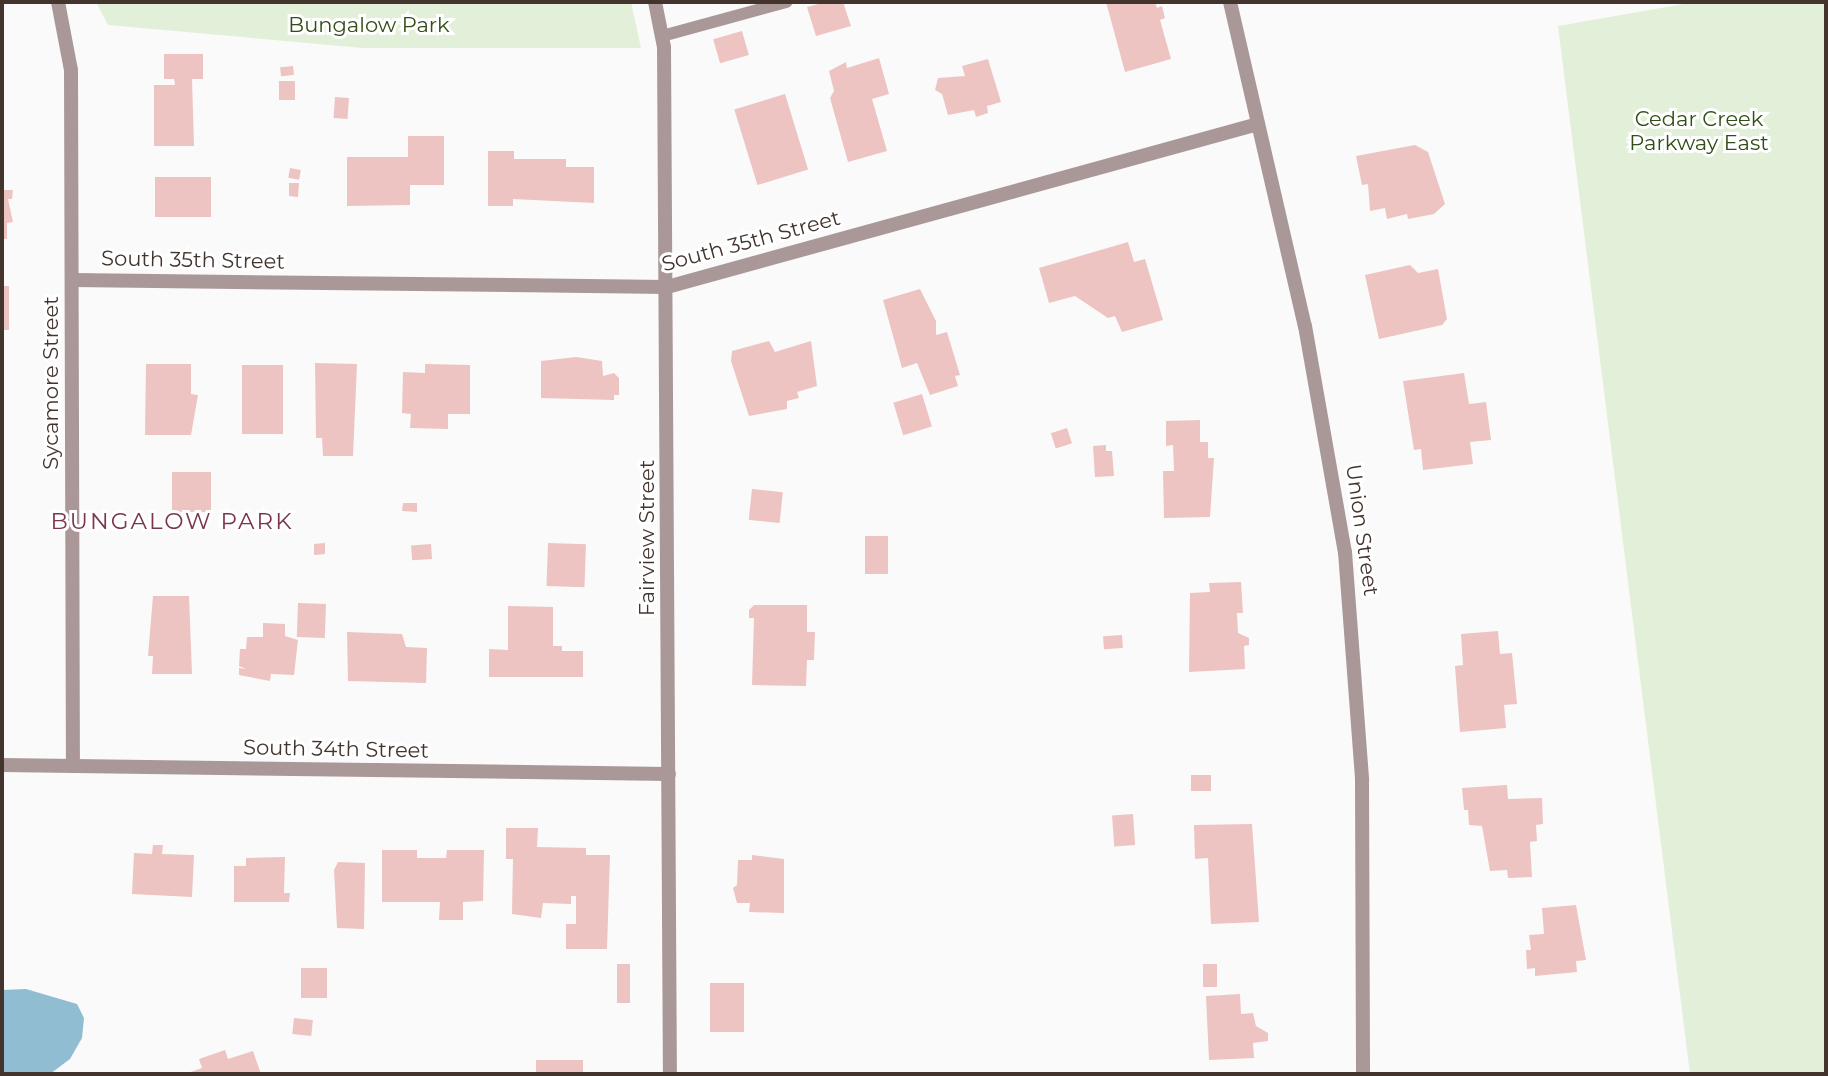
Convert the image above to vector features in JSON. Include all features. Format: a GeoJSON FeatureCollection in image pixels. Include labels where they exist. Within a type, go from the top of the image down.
{"type":"FeatureCollection","features":[{"type":"Feature","properties":{"kind":"street","name":"Sycamore Street"},"geometry":{"type":"LineString","coordinates":[[58,2],[71,70],[73,766]]}},
{"type":"Feature","properties":{"kind":"street","name":"Fairview Street"},"geometry":{"type":"LineString","coordinates":[[655,2],[662,36],[667,287],[670,1074]]}},
{"type":"Feature","properties":{"kind":"street","name":"Union Street"},"geometry":{"type":"LineString","coordinates":[[1230,2],[1308,339],[1334,476],[1349,589],[1362,780],[1363,1074]]}},
{"type":"Feature","properties":{"kind":"street","name":"South 35th Street"},"geometry":{"type":"LineString","coordinates":[[72,279],[667,287],[1258,124]]}},
{"type":"Feature","properties":{"kind":"street","name":"South 34th Street"},"geometry":{"type":"LineString","coordinates":[[2,765],[669,775]]}},
{"type":"Feature","properties":{"kind":"lane"},"geometry":{"type":"LineString","coordinates":[[662,36],[786,2]]}},
{"type":"Feature","properties":{"kind":"green space","name":"Bungalow Park"},"geometry":{"type":"Polygon","coordinates":[[[96,2],[631,2],[641,48],[363,48],[108,25],[96,2]]]}},
{"type":"Feature","properties":{"kind":"green space","name":"Cedar Creek Parkway East"},"geometry":{"type":"Polygon","coordinates":[[[1695,2],[1826,2],[1826,1074],[1690,1074],[1558,26],[1695,2]]]}},
{"type":"Feature","properties":{"kind":"water"},"geometry":{"type":"Polygon","coordinates":[[[26,989],[77,1004],[84,1018],[82,1038],[70,1059],[50,1074],[2,1074],[2,990],[26,989]]]}},
{"type":"Feature","properties":{"kind":"building"},"geometry":{"type":"Polygon","coordinates":[[[826,2],[843,2],[851,26],[816,36],[807,7],[826,2]]]}},
{"type":"Feature","properties":{"kind":"building"},"geometry":{"type":"Polygon","coordinates":[[[1106,2],[1155,2],[1157,8],[1162,6],[1165,18],[1160,20],[1171,59],[1125,72],[1106,2]]]}},
{"type":"Feature","properties":{"kind":"building"},"geometry":{"type":"Polygon","coordinates":[[[742,31],[749,55],[720,63],[713,39],[742,31]]]}},
{"type":"Feature","properties":{"kind":"building"},"geometry":{"type":"Polygon","coordinates":[[[164,54],[203,54],[203,79],[192,79],[194,146],[154,146],[154,85],[175,85],[174,79],[164,79],[164,54]]]}},
{"type":"Feature","properties":{"kind":"building"},"geometry":{"type":"Polygon","coordinates":[[[879,58],[889,94],[872,99],[887,151],[848,162],[830,98],[834,91],[829,71],[846,62],[847,68],[879,58]]]}},
{"type":"Feature","properties":{"kind":"building"},"geometry":{"type":"Polygon","coordinates":[[[988,59],[1001,102],[987,106],[988,113],[976,117],[974,110],[948,115],[942,94],[935,90],[938,78],[965,76],[962,66],[988,59]]]}},
{"type":"Feature","properties":{"kind":"building"},"geometry":{"type":"Polygon","coordinates":[[[293,66],[294,75],[281,76],[280,67],[293,66]]]}},
{"type":"Feature","properties":{"kind":"building"},"geometry":{"type":"Polygon","coordinates":[[[279,81],[295,81],[295,100],[279,100],[279,81]]]}},
{"type":"Feature","properties":{"kind":"building"},"geometry":{"type":"Polygon","coordinates":[[[785,94],[808,170],[757,185],[734,109],[785,94]]]}},
{"type":"Feature","properties":{"kind":"building"},"geometry":{"type":"Polygon","coordinates":[[[335,97],[349,98],[348,119],[334,118],[335,97]]]}},
{"type":"Feature","properties":{"kind":"building"},"geometry":{"type":"Polygon","coordinates":[[[408,136],[444,136],[444,185],[410,185],[410,205],[347,206],[347,157],[408,157],[408,136]]]}},
{"type":"Feature","properties":{"kind":"building"},"geometry":{"type":"Polygon","coordinates":[[[1415,145],[1428,152],[1445,204],[1434,214],[1408,219],[1407,214],[1387,219],[1385,208],[1370,211],[1368,184],[1362,185],[1356,156],[1415,145]]]}},
{"type":"Feature","properties":{"kind":"building"},"geometry":{"type":"Polygon","coordinates":[[[488,151],[514,151],[514,159],[566,159],[566,167],[594,167],[594,203],[513,199],[513,206],[488,206],[488,151]]]}},
{"type":"Feature","properties":{"kind":"building"},"geometry":{"type":"Polygon","coordinates":[[[290,168],[301,170],[299,180],[288,178],[290,168]]]}},
{"type":"Feature","properties":{"kind":"building"},"geometry":{"type":"Polygon","coordinates":[[[155,177],[211,177],[211,217],[155,217],[155,177]]]}},
{"type":"Feature","properties":{"kind":"building"},"geometry":{"type":"Polygon","coordinates":[[[289,183],[299,183],[298,197],[289,196],[289,183]]]}},
{"type":"Feature","properties":{"kind":"building"},"geometry":{"type":"Polygon","coordinates":[[[2,190],[13,190],[12,199],[8,199],[13,222],[7,223],[7,239],[2,239],[2,190]]]}},
{"type":"Feature","properties":{"kind":"building"},"geometry":{"type":"Polygon","coordinates":[[[1128,242],[1134,262],[1145,259],[1163,320],[1122,332],[1115,316],[1108,318],[1075,296],[1049,303],[1039,268],[1128,242]]]}},
{"type":"Feature","properties":{"kind":"building"},"geometry":{"type":"Polygon","coordinates":[[[1410,265],[1418,273],[1438,269],[1447,319],[1442,325],[1379,339],[1365,275],[1410,265]]]}},
{"type":"Feature","properties":{"kind":"building"},"geometry":{"type":"Polygon","coordinates":[[[2,286],[9,286],[9,330],[2,330],[2,286]]]}},
{"type":"Feature","properties":{"kind":"building"},"geometry":{"type":"Polygon","coordinates":[[[920,289],[936,321],[936,335],[947,332],[960,375],[955,376],[958,386],[930,395],[917,363],[902,368],[883,300],[920,289]]]}},
{"type":"Feature","properties":{"kind":"building"},"geometry":{"type":"Polygon","coordinates":[[[769,341],[775,352],[811,341],[817,386],[797,392],[799,398],[787,401],[787,409],[749,416],[731,361],[732,351],[769,341]]]}},
{"type":"Feature","properties":{"kind":"building"},"geometry":{"type":"Polygon","coordinates":[[[576,357],[602,361],[603,376],[614,373],[619,378],[619,395],[614,395],[614,400],[541,398],[541,361],[576,357]]]}},
{"type":"Feature","properties":{"kind":"building"},"geometry":{"type":"Polygon","coordinates":[[[315,363],[357,364],[353,456],[323,456],[322,438],[316,438],[315,363]]]}},
{"type":"Feature","properties":{"kind":"building"},"geometry":{"type":"Polygon","coordinates":[[[146,364],[191,364],[191,394],[198,395],[191,435],[145,435],[146,364]]]}},
{"type":"Feature","properties":{"kind":"building"},"geometry":{"type":"Polygon","coordinates":[[[425,364],[470,365],[470,414],[448,414],[448,429],[410,428],[411,414],[402,413],[403,372],[425,373],[425,364]]]}},
{"type":"Feature","properties":{"kind":"building"},"geometry":{"type":"Polygon","coordinates":[[[242,365],[283,365],[283,434],[242,434],[242,365]]]}},
{"type":"Feature","properties":{"kind":"building"},"geometry":{"type":"Polygon","coordinates":[[[1464,373],[1469,404],[1486,402],[1491,440],[1470,442],[1473,464],[1423,470],[1421,449],[1414,450],[1403,381],[1464,373]]]}},
{"type":"Feature","properties":{"kind":"building"},"geometry":{"type":"Polygon","coordinates":[[[922,394],[932,427],[903,435],[893,403],[922,394]]]}},
{"type":"Feature","properties":{"kind":"building"},"geometry":{"type":"Polygon","coordinates":[[[1200,420],[1200,442],[1208,442],[1208,458],[1214,458],[1210,517],[1164,518],[1163,471],[1174,471],[1173,445],[1166,446],[1166,421],[1200,420]]]}},
{"type":"Feature","properties":{"kind":"building"},"geometry":{"type":"Polygon","coordinates":[[[1067,428],[1072,443],[1056,448],[1051,433],[1067,428]]]}},
{"type":"Feature","properties":{"kind":"building"},"geometry":{"type":"Polygon","coordinates":[[[1106,445],[1106,451],[1112,451],[1114,476],[1095,477],[1093,446],[1106,445]]]}},
{"type":"Feature","properties":{"kind":"building"},"geometry":{"type":"Polygon","coordinates":[[[172,472],[211,472],[211,512],[172,512],[172,472]]]}},
{"type":"Feature","properties":{"kind":"building"},"geometry":{"type":"Polygon","coordinates":[[[752,489],[783,492],[780,523],[749,520],[752,489]]]}},
{"type":"Feature","properties":{"kind":"building"},"geometry":{"type":"Polygon","coordinates":[[[403,503],[417,503],[417,512],[402,511],[403,503]]]}},
{"type":"Feature","properties":{"kind":"building"},"geometry":{"type":"Polygon","coordinates":[[[865,536],[888,536],[888,574],[865,574],[865,536]]]}},
{"type":"Feature","properties":{"kind":"building"},"geometry":{"type":"Polygon","coordinates":[[[325,543],[325,554],[314,555],[314,544],[325,543]]]}},
{"type":"Feature","properties":{"kind":"building"},"geometry":{"type":"Polygon","coordinates":[[[548,543],[586,544],[584,587],[546,586],[548,543]]]}},
{"type":"Feature","properties":{"kind":"building"},"geometry":{"type":"Polygon","coordinates":[[[431,544],[432,559],[412,560],[411,545],[431,544]]]}},
{"type":"Feature","properties":{"kind":"building"},"geometry":{"type":"Polygon","coordinates":[[[1241,582],[1243,613],[1237,613],[1238,633],[1249,638],[1249,645],[1244,646],[1245,669],[1189,672],[1190,593],[1210,592],[1209,583],[1241,582]]]}},
{"type":"Feature","properties":{"kind":"building"},"geometry":{"type":"Polygon","coordinates":[[[153,596],[189,596],[192,674],[152,674],[153,656],[148,656],[153,596]]]}},
{"type":"Feature","properties":{"kind":"building"},"geometry":{"type":"Polygon","coordinates":[[[298,603],[326,604],[325,638],[297,637],[298,603]]]}},
{"type":"Feature","properties":{"kind":"building"},"geometry":{"type":"Polygon","coordinates":[[[754,605],[807,605],[807,632],[815,632],[814,660],[807,660],[806,686],[752,685],[754,618],[749,618],[749,610],[754,605]]]}},
{"type":"Feature","properties":{"kind":"building"},"geometry":{"type":"Polygon","coordinates":[[[508,606],[553,607],[553,646],[562,646],[562,651],[583,651],[583,677],[489,677],[489,649],[508,650],[508,606]]]}},
{"type":"Feature","properties":{"kind":"building"},"geometry":{"type":"Polygon","coordinates":[[[263,623],[285,624],[285,636],[298,640],[294,675],[271,674],[270,681],[239,675],[239,668],[246,669],[239,666],[240,649],[246,649],[247,637],[263,637],[263,623]]]}},
{"type":"Feature","properties":{"kind":"building"},"geometry":{"type":"Polygon","coordinates":[[[1498,631],[1500,654],[1512,653],[1517,704],[1504,705],[1506,728],[1460,732],[1455,666],[1463,665],[1461,634],[1498,631]]]}},
{"type":"Feature","properties":{"kind":"building"},"geometry":{"type":"Polygon","coordinates":[[[347,632],[402,634],[406,647],[427,648],[426,683],[348,681],[347,632]]]}},
{"type":"Feature","properties":{"kind":"building"},"geometry":{"type":"Polygon","coordinates":[[[1122,635],[1123,648],[1104,649],[1103,636],[1122,635]]]}},
{"type":"Feature","properties":{"kind":"building"},"geometry":{"type":"Polygon","coordinates":[[[1191,775],[1211,775],[1211,791],[1191,791],[1191,775]]]}},
{"type":"Feature","properties":{"kind":"building"},"geometry":{"type":"Polygon","coordinates":[[[1507,785],[1508,799],[1542,798],[1543,824],[1536,825],[1537,841],[1530,842],[1532,877],[1508,878],[1507,870],[1490,871],[1482,826],[1469,825],[1468,810],[1464,810],[1462,788],[1507,785]]]}},
{"type":"Feature","properties":{"kind":"building"},"geometry":{"type":"Polygon","coordinates":[[[1133,814],[1135,845],[1114,846],[1112,815],[1133,814]]]}},
{"type":"Feature","properties":{"kind":"building"},"geometry":{"type":"Polygon","coordinates":[[[1252,824],[1259,922],[1211,924],[1208,858],[1195,859],[1194,825],[1252,824]]]}},
{"type":"Feature","properties":{"kind":"building"},"geometry":{"type":"Polygon","coordinates":[[[506,828],[538,828],[537,847],[586,848],[586,855],[610,855],[607,949],[566,949],[566,924],[576,924],[576,896],[571,896],[571,904],[543,903],[541,918],[512,914],[513,859],[506,859],[506,828]]]}},
{"type":"Feature","properties":{"kind":"building"},"geometry":{"type":"Polygon","coordinates":[[[153,845],[163,845],[162,854],[194,855],[192,897],[132,894],[134,853],[152,854],[153,845]]]}},
{"type":"Feature","properties":{"kind":"building"},"geometry":{"type":"Polygon","coordinates":[[[382,850],[417,850],[417,858],[446,858],[447,850],[484,850],[483,901],[463,902],[463,920],[439,920],[440,902],[382,902],[382,850]]]}},
{"type":"Feature","properties":{"kind":"building"},"geometry":{"type":"Polygon","coordinates":[[[752,855],[784,859],[784,913],[749,912],[750,903],[737,903],[733,888],[737,885],[738,860],[752,860],[752,855]]]}},
{"type":"Feature","properties":{"kind":"building"},"geometry":{"type":"Polygon","coordinates":[[[285,857],[284,893],[290,893],[289,902],[234,902],[234,866],[246,866],[246,858],[285,857]]]}},
{"type":"Feature","properties":{"kind":"building"},"geometry":{"type":"Polygon","coordinates":[[[338,862],[365,863],[364,929],[337,928],[334,870],[338,862]]]}},
{"type":"Feature","properties":{"kind":"building"},"geometry":{"type":"Polygon","coordinates":[[[1576,905],[1586,960],[1576,961],[1577,972],[1535,976],[1535,968],[1527,969],[1526,950],[1531,950],[1529,935],[1544,934],[1542,908],[1576,905]]]}},
{"type":"Feature","properties":{"kind":"building"},"geometry":{"type":"Polygon","coordinates":[[[617,964],[630,964],[630,1003],[617,1003],[617,964]]]}},
{"type":"Feature","properties":{"kind":"building"},"geometry":{"type":"Polygon","coordinates":[[[1203,964],[1217,964],[1217,987],[1203,987],[1203,964]]]}},
{"type":"Feature","properties":{"kind":"building"},"geometry":{"type":"Polygon","coordinates":[[[301,968],[327,968],[327,998],[301,998],[301,968]]]}},
{"type":"Feature","properties":{"kind":"building"},"geometry":{"type":"Polygon","coordinates":[[[710,983],[744,983],[744,1032],[710,1032],[710,983]]]}},
{"type":"Feature","properties":{"kind":"building"},"geometry":{"type":"Polygon","coordinates":[[[1240,994],[1241,1014],[1253,1013],[1256,1026],[1268,1033],[1268,1041],[1253,1043],[1254,1058],[1209,1060],[1206,996],[1240,994]]]}},
{"type":"Feature","properties":{"kind":"building"},"geometry":{"type":"Polygon","coordinates":[[[294,1018],[313,1020],[311,1036],[292,1034],[294,1018]]]}},
{"type":"Feature","properties":{"kind":"building"},"geometry":{"type":"Polygon","coordinates":[[[225,1050],[228,1059],[253,1051],[261,1074],[185,1074],[202,1068],[199,1059],[225,1050]]]}},
{"type":"Feature","properties":{"kind":"building"},"geometry":{"type":"Polygon","coordinates":[[[536,1060],[583,1060],[583,1074],[536,1074],[536,1060]]]}},
{"type":"Feature","properties":{"kind":"district","name":"BUNGALOW PARK"},"geometry":{"type":"Point","coordinates":[172,521]}}]}
